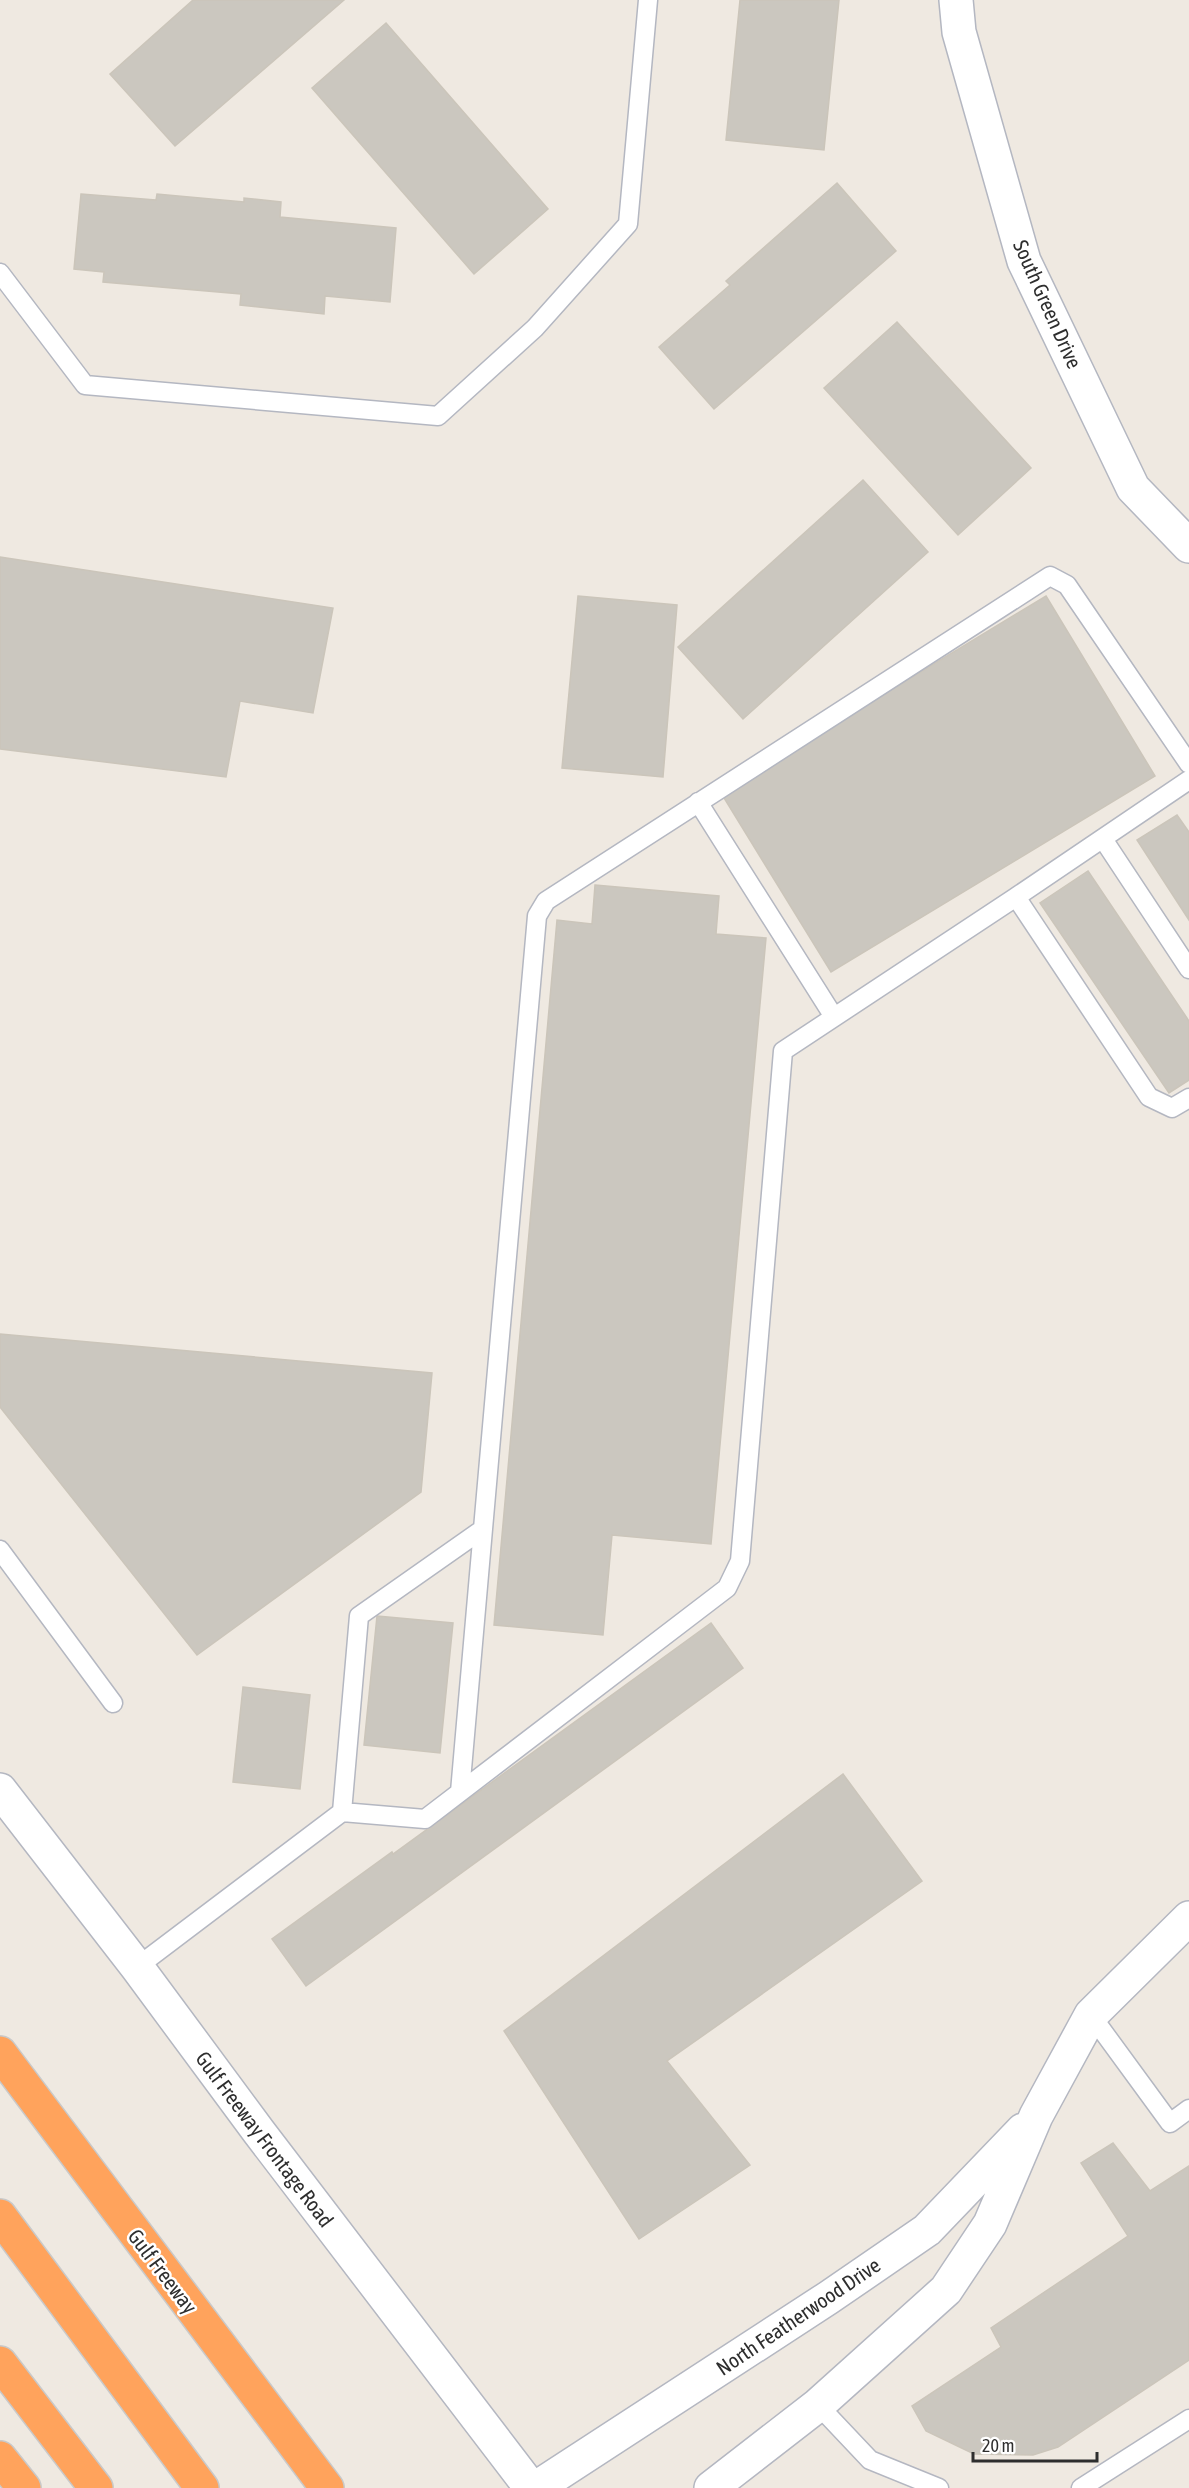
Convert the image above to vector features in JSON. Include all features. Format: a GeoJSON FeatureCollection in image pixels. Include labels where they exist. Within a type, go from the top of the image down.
{"type":"FeatureCollection","features":[{"type":"Feature","properties":{"kind":"highway","name":"Gulf Freeway"},"geometry":{"type":"LineString","coordinates":[[0,2053],[327,2488]]}},
{"type":"Feature","properties":{"kind":"highway"},"geometry":{"type":"LineString","coordinates":[[0,2216],[202,2488]]}},
{"type":"Feature","properties":{"kind":"highway"},"geometry":{"type":"LineString","coordinates":[[0,2363],[96,2488]]}},
{"type":"Feature","properties":{"kind":"highway"},"geometry":{"type":"LineString","coordinates":[[0,2458],[24,2488]]}},
{"type":"Feature","properties":{"kind":"street","name":"South Green Drive"},"geometry":{"type":"LineString","coordinates":[[956,0],[959,32],[1024,261],[1133,488],[1189,546]]}},
{"type":"Feature","properties":{"kind":"street","name":"Gulf Freeway Frontage Road"},"geometry":{"type":"LineString","coordinates":[[0,1790],[137,1966],[259,2132],[531,2488]]}},
{"type":"Feature","properties":{"kind":"street","name":"North Featherwood Drive"},"geometry":{"type":"LineString","coordinates":[[711,2488],[818,2404],[946,2290],[990,2224],[1036,2116],[1091,2015],[1189,1918]]}},
{"type":"Feature","properties":{"kind":"street","name":"North Featherwood Drive"},"geometry":{"type":"LineString","coordinates":[[536,2488],[828,2298],[927,2230],[1036,2116]]}},
{"type":"Feature","properties":{"kind":"lane"},"geometry":{"type":"LineString","coordinates":[[0,273],[85,385],[438,416],[535,328],[628,224],[648,0]]}},
{"type":"Feature","properties":{"kind":"lane"},"geometry":{"type":"LineString","coordinates":[[460,1792],[537,916],[546,901],[1050,576],[1067,585],[1189,764]]}},
{"type":"Feature","properties":{"kind":"lane"},"geometry":{"type":"LineString","coordinates":[[137,1966],[342,1812],[424,1819],[727,1588],[740,1561],[783,1051],[1189,780]]}},
{"type":"Feature","properties":{"kind":"lane"},"geometry":{"type":"LineString","coordinates":[[698,802],[834,1017]]}},
{"type":"Feature","properties":{"kind":"lane"},"geometry":{"type":"LineString","coordinates":[[1103,839],[1189,969]]}},
{"type":"Feature","properties":{"kind":"lane"},"geometry":{"type":"LineString","coordinates":[[1016,897],[1149,1097],[1172,1108],[1189,1098]]}},
{"type":"Feature","properties":{"kind":"lane"},"geometry":{"type":"LineString","coordinates":[[342,1812],[359,1616],[483,1529]]}},
{"type":"Feature","properties":{"kind":"lane"},"geometry":{"type":"LineString","coordinates":[[0,1550],[113,1703]]}},
{"type":"Feature","properties":{"kind":"lane"},"geometry":{"type":"LineString","coordinates":[[1091,2015],[1170,2123],[1189,2109]]}},
{"type":"Feature","properties":{"kind":"lane"},"geometry":{"type":"LineString","coordinates":[[818,2404],[870,2460],[939,2488]]}},
{"type":"Feature","properties":{"kind":"lane"},"geometry":{"type":"LineString","coordinates":[[1081,2488],[1189,2419]]}},
{"type":"Feature","properties":{"kind":"building"},"geometry":{"type":"Polygon","coordinates":[[[193,0],[344,0],[175,146],[110,74],[193,0]]]}},
{"type":"Feature","properties":{"kind":"building"},"geometry":{"type":"Polygon","coordinates":[[[740,0],[839,0],[824,150],[726,140],[740,0]]]}},
{"type":"Feature","properties":{"kind":"building"},"geometry":{"type":"Polygon","coordinates":[[[386,23],[548,209],[474,274],[312,88],[386,23]]]}},
{"type":"Feature","properties":{"kind":"building"},"geometry":{"type":"Polygon","coordinates":[[[837,183],[896,251],[714,409],[659,347],[730,285],[726,281],[837,183]]]}},
{"type":"Feature","properties":{"kind":"building"},"geometry":{"type":"Polygon","coordinates":[[[81,194],[156,200],[157,194],[244,202],[244,198],[281,202],[280,217],[396,228],[390,302],[325,296],[324,314],[240,305],[241,294],[103,282],[104,272],[74,269],[81,194]]]}},
{"type":"Feature","properties":{"kind":"building"},"geometry":{"type":"Polygon","coordinates":[[[897,322],[1031,468],[958,535],[824,388],[897,322]]]}},
{"type":"Feature","properties":{"kind":"building"},"geometry":{"type":"Polygon","coordinates":[[[863,480],[928,552],[743,719],[678,647],[863,480]]]}},
{"type":"Feature","properties":{"kind":"building"},"geometry":{"type":"Polygon","coordinates":[[[0,557],[333,608],[313,713],[240,701],[226,777],[0,749],[0,557]]]}},
{"type":"Feature","properties":{"kind":"building"},"geometry":{"type":"Polygon","coordinates":[[[578,596],[677,605],[663,777],[562,768],[578,596]]]}},
{"type":"Feature","properties":{"kind":"building"},"geometry":{"type":"Polygon","coordinates":[[[1046,596],[1155,776],[831,972],[721,793],[1046,596]]]}},
{"type":"Feature","properties":{"kind":"building"},"geometry":{"type":"Polygon","coordinates":[[[1177,815],[1189,832],[1189,920],[1137,840],[1177,815]]]}},
{"type":"Feature","properties":{"kind":"building"},"geometry":{"type":"Polygon","coordinates":[[[1088,871],[1189,1021],[1189,1080],[1169,1093],[1040,903],[1088,871]]]}},
{"type":"Feature","properties":{"kind":"building"},"geometry":{"type":"Polygon","coordinates":[[[595,885],[719,896],[716,934],[766,938],[711,1544],[612,1535],[603,1635],[494,1625],[557,920],[592,924],[595,885]]]}},
{"type":"Feature","properties":{"kind":"building"},"geometry":{"type":"Polygon","coordinates":[[[0,1334],[432,1373],[421,1492],[197,1655],[0,1407],[0,1334]]]}},
{"type":"Feature","properties":{"kind":"building"},"geometry":{"type":"Polygon","coordinates":[[[377,1616],[453,1623],[440,1753],[364,1745],[377,1616]]]}},
{"type":"Feature","properties":{"kind":"building"},"geometry":{"type":"Polygon","coordinates":[[[711,1623],[743,1668],[306,1986],[272,1939],[711,1623]]]}},
{"type":"Feature","properties":{"kind":"building"},"geometry":{"type":"Polygon","coordinates":[[[243,1687],[310,1695],[300,1789],[233,1782],[243,1687]]]}},
{"type":"Feature","properties":{"kind":"building"},"geometry":{"type":"Polygon","coordinates":[[[843,1774],[922,1881],[667,2061],[750,2165],[639,2239],[504,2031],[843,1774]]]}},
{"type":"Feature","properties":{"kind":"building"},"geometry":{"type":"Polygon","coordinates":[[[1113,2143],[1150,2191],[1189,2166],[1189,2360],[1058,2447],[1033,2455],[974,2454],[926,2431],[912,2406],[1001,2347],[991,2328],[1128,2236],[1081,2163],[1113,2143]]]}}]}
